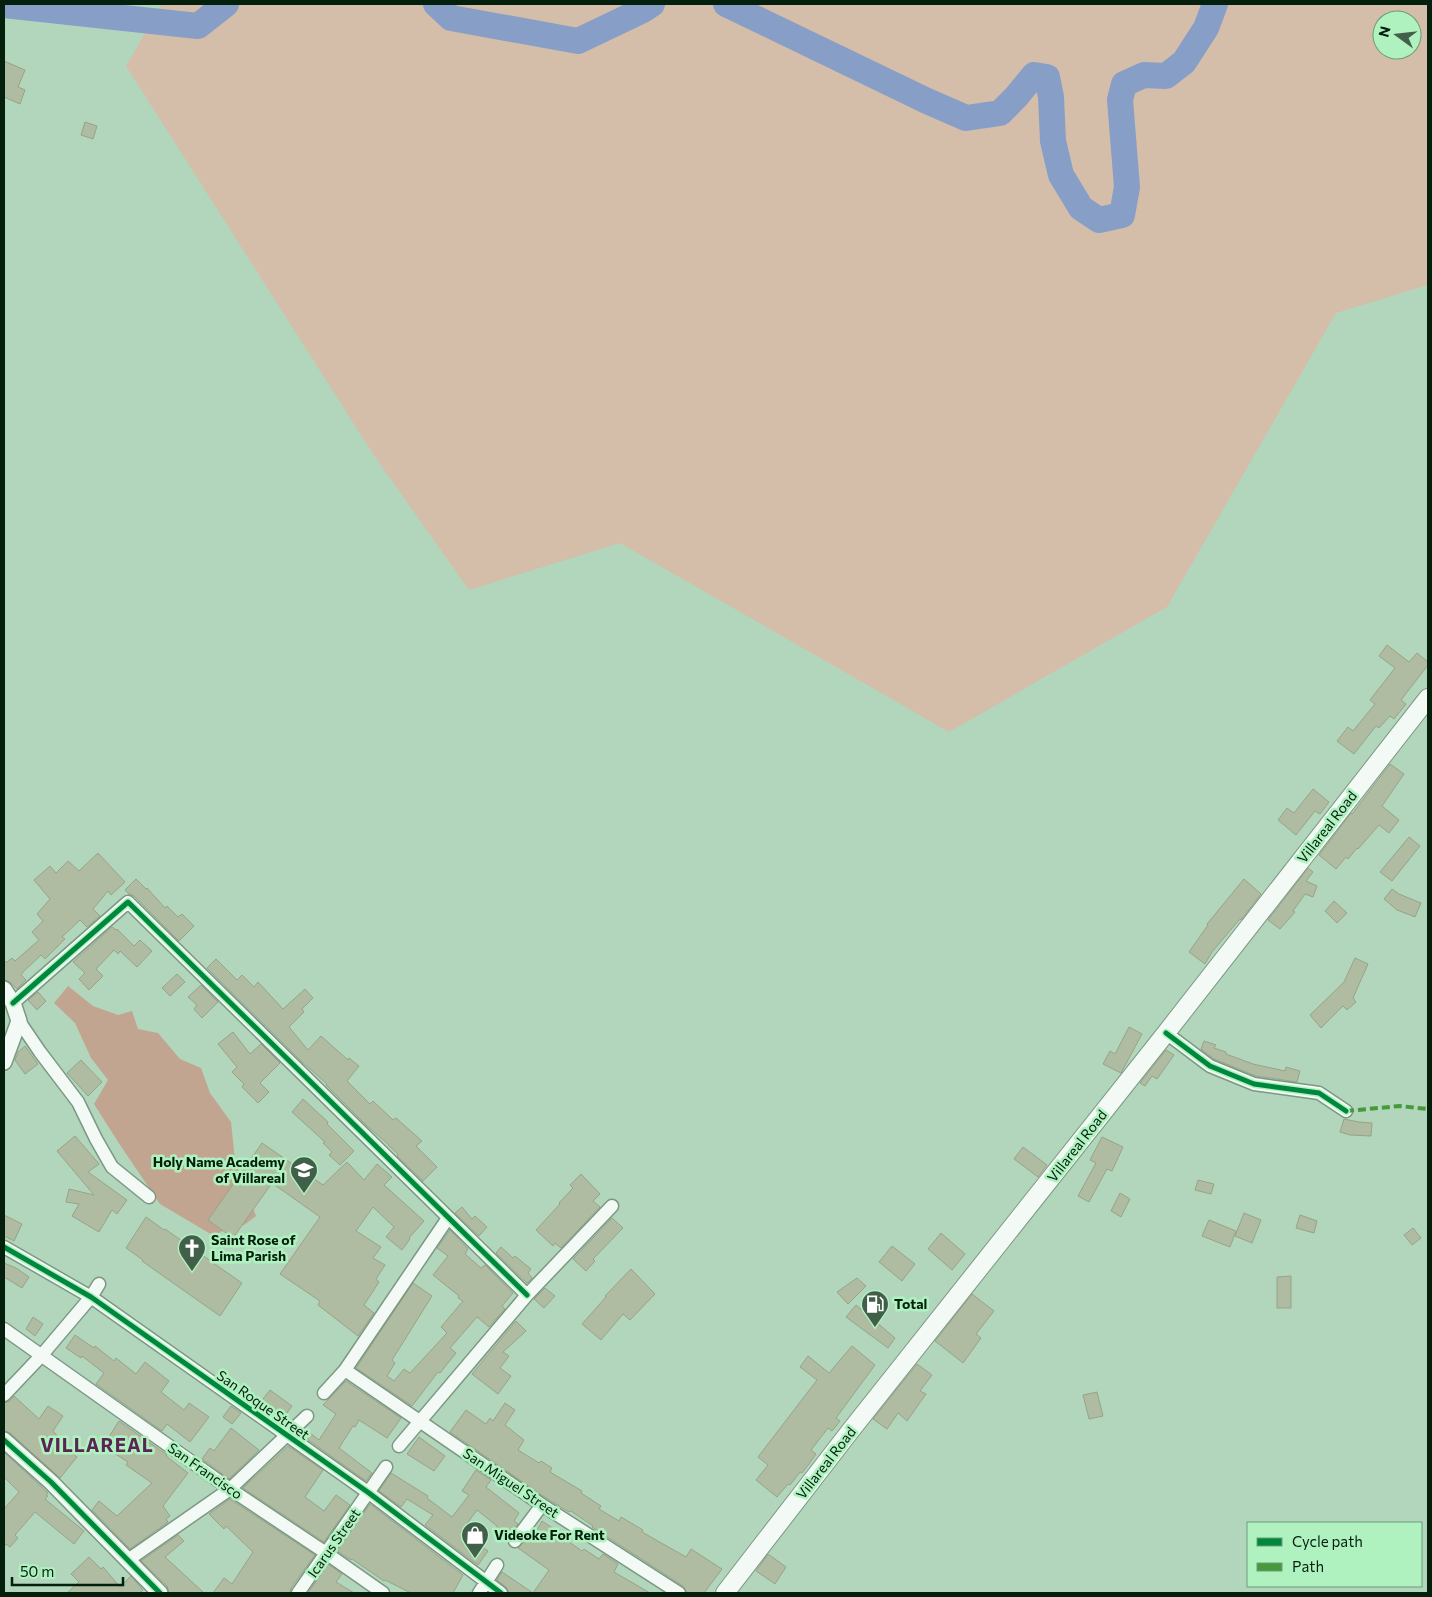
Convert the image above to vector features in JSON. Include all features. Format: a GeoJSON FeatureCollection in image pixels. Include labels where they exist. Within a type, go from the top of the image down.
{"type":"FeatureCollection","features":[{"type":"Feature","properties":{"kind":"main road","name":"Villareal Road"},"geometry":{"type":"LineString","coordinates":[[725,1593],[851,1430],[1166,1033],[1428,698]]}},
{"type":"Feature","properties":{"kind":"street"},"geometry":{"type":"LineString","coordinates":[[13,1003],[128,902],[527,1295]]}},
{"type":"Feature","properties":{"kind":"street"},"geometry":{"type":"LineString","coordinates":[[4,989],[13,1003],[19,1021],[78,1102],[112,1167],[149,1197]]}},
{"type":"Feature","properties":{"kind":"street"},"geometry":{"type":"LineString","coordinates":[[4,1062],[19,1021]]}},
{"type":"Feature","properties":{"kind":"street"},"geometry":{"type":"LineString","coordinates":[[1166,1033],[1210,1066],[1254,1084],[1319,1093],[1346,1112]]}},
{"type":"Feature","properties":{"kind":"street"},"geometry":{"type":"LineString","coordinates":[[399,1446],[527,1295],[612,1206]]}},
{"type":"Feature","properties":{"kind":"street"},"geometry":{"type":"LineString","coordinates":[[324,1393],[345,1370],[448,1218]]}},
{"type":"Feature","properties":{"kind":"street","name":"San Roque Street"},"geometry":{"type":"LineString","coordinates":[[4,1247],[91,1297],[369,1493],[501,1593]]}},
{"type":"Feature","properties":{"kind":"street"},"geometry":{"type":"LineString","coordinates":[[4,1395],[41,1356],[91,1297],[99,1284]]}},
{"type":"Feature","properties":{"kind":"street","name":"San Francisco"},"geometry":{"type":"LineString","coordinates":[[4,1329],[230,1489],[383,1593]]}},
{"type":"Feature","properties":{"kind":"street","name":"San Miguel Street"},"geometry":{"type":"LineString","coordinates":[[345,1370],[542,1505],[679,1593]]}},
{"type":"Feature","properties":{"kind":"street"},"geometry":{"type":"LineString","coordinates":[[128,1560],[230,1489],[307,1416]]}},
{"type":"Feature","properties":{"kind":"street"},"geometry":{"type":"LineString","coordinates":[[4,1440],[51,1482],[160,1593]]}},
{"type":"Feature","properties":{"kind":"street","name":"Icarus Street"},"geometry":{"type":"LineString","coordinates":[[298,1593],[386,1467]]}},
{"type":"Feature","properties":{"kind":"street"},"geometry":{"type":"LineString","coordinates":[[516,1540],[542,1505]]}},
{"type":"Feature","properties":{"kind":"street"},"geometry":{"type":"LineString","coordinates":[[479,1593],[497,1565]]}},
{"type":"Feature","properties":{"kind":"shaded area"},"geometry":{"type":"Polygon","coordinates":[[[162,4],[1428,4],[1428,285],[1336,313],[1167,607],[949,732],[620,543],[469,590],[373,454],[126,66],[162,4]]]}},
{"type":"Feature","properties":{"kind":"shaded area"},"geometry":{"type":"Polygon","coordinates":[[[68,986],[93,1006],[118,1015],[132,1011],[138,1029],[158,1033],[180,1059],[201,1068],[210,1093],[231,1122],[235,1160],[256,1216],[244,1225],[226,1229],[214,1236],[160,1204],[94,1104],[108,1080],[91,1058],[75,1023],[54,1003],[68,986]]]}},
{"type":"Feature","properties":{"kind":"building"},"geometry":{"type":"Polygon","coordinates":[[[4,61],[25,70],[18,87],[25,90],[20,104],[4,97],[4,61]]]}},
{"type":"Feature","properties":{"kind":"building"},"geometry":{"type":"Polygon","coordinates":[[[85,122],[97,126],[93,139],[81,135],[85,122]]]}},
{"type":"Feature","properties":{"kind":"building"},"geometry":{"type":"Polygon","coordinates":[[[1387,645],[1409,662],[1417,653],[1428,662],[1428,665],[1401,700],[1406,704],[1394,719],[1390,716],[1379,728],[1376,726],[1354,754],[1337,741],[1348,727],[1353,731],[1375,704],[1370,700],[1395,668],[1379,656],[1387,645]]]}},
{"type":"Feature","properties":{"kind":"building"},"geometry":{"type":"Polygon","coordinates":[[[1390,764],[1404,774],[1382,806],[1399,820],[1389,833],[1379,825],[1358,849],[1348,859],[1346,857],[1336,869],[1319,855],[1390,764]]]}},
{"type":"Feature","properties":{"kind":"building"},"geometry":{"type":"Polygon","coordinates":[[[1313,789],[1329,802],[1320,814],[1315,811],[1296,835],[1278,820],[1287,808],[1294,813],[1313,789]]]}},
{"type":"Feature","properties":{"kind":"building"},"geometry":{"type":"Polygon","coordinates":[[[1409,837],[1420,846],[1392,881],[1380,872],[1409,837]]]}},
{"type":"Feature","properties":{"kind":"building"},"geometry":{"type":"Polygon","coordinates":[[[98,853],[125,882],[111,895],[108,891],[93,909],[100,916],[87,927],[80,920],[62,937],[65,939],[45,959],[41,955],[23,972],[21,975],[26,980],[17,989],[9,981],[4,980],[4,962],[12,958],[15,961],[39,940],[32,932],[43,921],[37,914],[50,899],[34,880],[50,866],[56,873],[68,861],[79,871],[98,853]]]}},
{"type":"Feature","properties":{"kind":"building"},"geometry":{"type":"Polygon","coordinates":[[[1308,868],[1313,872],[1306,881],[1317,886],[1313,897],[1305,894],[1293,911],[1295,912],[1280,929],[1268,920],[1308,868]]]}},
{"type":"Feature","properties":{"kind":"building"},"geometry":{"type":"Polygon","coordinates":[[[136,879],[165,908],[167,906],[178,917],[182,914],[194,926],[179,941],[134,896],[125,890],[136,879]]]}},
{"type":"Feature","properties":{"kind":"building"},"geometry":{"type":"Polygon","coordinates":[[[1244,879],[1261,894],[1242,919],[1239,920],[1212,952],[1205,964],[1189,952],[1207,924],[1244,879]]]}},
{"type":"Feature","properties":{"kind":"building"},"geometry":{"type":"Polygon","coordinates":[[[1392,889],[1421,903],[1415,917],[1397,910],[1384,899],[1392,889]]]}},
{"type":"Feature","properties":{"kind":"building"},"geometry":{"type":"Polygon","coordinates":[[[1334,901],[1347,913],[1337,923],[1325,911],[1334,901]]]}},
{"type":"Feature","properties":{"kind":"building"},"geometry":{"type":"Polygon","coordinates":[[[112,927],[117,929],[134,946],[140,940],[152,951],[137,967],[120,951],[118,954],[114,950],[96,969],[103,976],[89,990],[79,979],[85,973],[73,962],[112,927]]]}},
{"type":"Feature","properties":{"kind":"building"},"geometry":{"type":"Polygon","coordinates":[[[1355,958],[1368,964],[1353,998],[1356,1002],[1347,1010],[1343,1006],[1321,1028],[1310,1015],[1344,982],[1355,958]]]}},
{"type":"Feature","properties":{"kind":"building"},"geometry":{"type":"Polygon","coordinates":[[[216,959],[237,980],[242,975],[254,987],[258,982],[283,1009],[305,989],[313,998],[302,1009],[304,1012],[289,1027],[308,1050],[321,1036],[348,1060],[349,1058],[359,1066],[347,1081],[370,1104],[373,1101],[393,1120],[396,1118],[422,1141],[416,1146],[437,1167],[423,1181],[397,1156],[398,1154],[389,1145],[367,1126],[327,1084],[300,1060],[207,968],[216,959]]]}},
{"type":"Feature","properties":{"kind":"building"},"geometry":{"type":"Polygon","coordinates":[[[177,974],[185,982],[170,996],[162,988],[177,974]]]}},
{"type":"Feature","properties":{"kind":"building"},"geometry":{"type":"Polygon","coordinates":[[[201,985],[218,1002],[202,1018],[194,1009],[197,1005],[188,997],[201,985]]]}},
{"type":"Feature","properties":{"kind":"building"},"geometry":{"type":"Polygon","coordinates":[[[38,992],[46,1001],[37,1010],[28,1000],[38,992]]]}},
{"type":"Feature","properties":{"kind":"building"},"geometry":{"type":"Polygon","coordinates":[[[1129,1027],[1142,1034],[1121,1073],[1103,1064],[1110,1051],[1115,1054],[1129,1027]]]}},
{"type":"Feature","properties":{"kind":"building"},"geometry":{"type":"Polygon","coordinates":[[[233,1032],[250,1054],[261,1044],[280,1063],[260,1083],[269,1092],[258,1103],[242,1087],[244,1084],[232,1072],[237,1067],[218,1044],[233,1032]]]}},
{"type":"Feature","properties":{"kind":"building"},"geometry":{"type":"Polygon","coordinates":[[[1204,1041],[1216,1045],[1214,1048],[1226,1052],[1226,1054],[1253,1064],[1285,1071],[1286,1067],[1300,1071],[1297,1082],[1256,1076],[1214,1059],[1201,1049],[1204,1041]]]}},
{"type":"Feature","properties":{"kind":"building"},"geometry":{"type":"Polygon","coordinates":[[[25,1046],[38,1064],[25,1074],[15,1060],[18,1052],[25,1046]]]}},
{"type":"Feature","properties":{"kind":"building"},"geometry":{"type":"Polygon","coordinates":[[[1166,1050],[1174,1055],[1157,1079],[1152,1076],[1145,1086],[1140,1083],[1166,1050]]]}},
{"type":"Feature","properties":{"kind":"building"},"geometry":{"type":"Polygon","coordinates":[[[81,1060],[102,1082],[88,1096],[67,1073],[81,1060]]]}},
{"type":"Feature","properties":{"kind":"building"},"geometry":{"type":"Polygon","coordinates":[[[303,1099],[328,1122],[327,1124],[354,1151],[340,1165],[329,1155],[332,1152],[323,1143],[325,1142],[292,1112],[303,1099]]]}},
{"type":"Feature","properties":{"kind":"building"},"geometry":{"type":"Polygon","coordinates":[[[1344,1119],[1372,1123],[1371,1136],[1350,1135],[1340,1132],[1344,1119]]]}},
{"type":"Feature","properties":{"kind":"building"},"geometry":{"type":"Polygon","coordinates":[[[75,1136],[99,1164],[88,1172],[127,1200],[117,1214],[112,1210],[99,1232],[72,1216],[79,1204],[66,1202],[69,1189],[94,1195],[57,1151],[75,1136]]]}},
{"type":"Feature","properties":{"kind":"building"},"geometry":{"type":"Polygon","coordinates":[[[1102,1137],[1123,1147],[1112,1171],[1107,1169],[1089,1202],[1078,1196],[1096,1163],[1090,1160],[1102,1137]]]}},
{"type":"Feature","properties":{"kind":"building"},"geometry":{"type":"Polygon","coordinates":[[[262,1143],[323,1185],[347,1162],[364,1180],[377,1164],[392,1177],[384,1185],[424,1221],[409,1238],[402,1250],[386,1237],[394,1227],[373,1207],[356,1231],[381,1247],[373,1258],[385,1265],[376,1279],[379,1282],[364,1305],[374,1313],[358,1336],[318,1305],[320,1301],[280,1274],[320,1217],[272,1183],[233,1238],[208,1220],[262,1143]]]}},
{"type":"Feature","properties":{"kind":"building"},"geometry":{"type":"Polygon","coordinates":[[[1023,1147],[1047,1165],[1038,1177],[1014,1159],[1023,1147]]]}},
{"type":"Feature","properties":{"kind":"building"},"geometry":{"type":"Polygon","coordinates":[[[581,1174],[600,1194],[593,1201],[600,1207],[561,1248],[555,1243],[553,1246],[536,1230],[573,1188],[570,1185],[581,1174]]]}},
{"type":"Feature","properties":{"kind":"building"},"geometry":{"type":"Polygon","coordinates":[[[1198,1180],[1214,1184],[1211,1194],[1195,1190],[1198,1180]]]}},
{"type":"Feature","properties":{"kind":"building"},"geometry":{"type":"Polygon","coordinates":[[[1120,1193],[1130,1199],[1121,1217],[1111,1211],[1120,1193]]]}},
{"type":"Feature","properties":{"kind":"building"},"geometry":{"type":"Polygon","coordinates":[[[462,1207],[472,1219],[475,1216],[487,1227],[479,1236],[455,1213],[462,1207]]]}},
{"type":"Feature","properties":{"kind":"building"},"geometry":{"type":"Polygon","coordinates":[[[1244,1213],[1261,1220],[1252,1243],[1235,1236],[1244,1213]]]}},
{"type":"Feature","properties":{"kind":"building"},"geometry":{"type":"Polygon","coordinates":[[[4,1215],[22,1224],[14,1241],[4,1236],[4,1215]]]}},
{"type":"Feature","properties":{"kind":"building"},"geometry":{"type":"Polygon","coordinates":[[[1300,1215],[1317,1221],[1314,1233],[1296,1228],[1300,1215]]]}},
{"type":"Feature","properties":{"kind":"building","name":"Saint Rose of Lima Parish"},"geometry":{"type":"Polygon","coordinates":[[[146,1217],[242,1283],[220,1316],[126,1248],[146,1217]]]}},
{"type":"Feature","properties":{"kind":"building"},"geometry":{"type":"Polygon","coordinates":[[[612,1218],[623,1228],[593,1259],[595,1261],[586,1271],[573,1259],[612,1218]]]}},
{"type":"Feature","properties":{"kind":"building"},"geometry":{"type":"Polygon","coordinates":[[[1209,1220],[1236,1231],[1230,1247],[1202,1236],[1209,1220]]]}},
{"type":"Feature","properties":{"kind":"building"},"geometry":{"type":"Polygon","coordinates":[[[1413,1228],[1421,1238],[1412,1245],[1404,1235],[1413,1228]]]}},
{"type":"Feature","properties":{"kind":"building"},"geometry":{"type":"Polygon","coordinates":[[[450,1230],[468,1249],[465,1254],[481,1268],[485,1265],[513,1293],[502,1306],[505,1309],[489,1327],[477,1317],[450,1348],[456,1353],[440,1373],[438,1372],[412,1406],[356,1368],[413,1283],[432,1296],[392,1360],[395,1363],[387,1376],[394,1381],[404,1369],[410,1373],[447,1333],[441,1327],[463,1301],[433,1275],[448,1256],[437,1248],[450,1230]]]}},
{"type":"Feature","properties":{"kind":"building"},"geometry":{"type":"Polygon","coordinates":[[[941,1233],[965,1254],[952,1270],[928,1249],[941,1233]]]}},
{"type":"Feature","properties":{"kind":"building"},"geometry":{"type":"Polygon","coordinates":[[[892,1246],[915,1264],[902,1281],[879,1262],[892,1246]]]}},
{"type":"Feature","properties":{"kind":"building"},"geometry":{"type":"Polygon","coordinates":[[[501,1247],[513,1258],[515,1256],[531,1269],[528,1273],[532,1278],[527,1283],[496,1253],[501,1247]]]}},
{"type":"Feature","properties":{"kind":"building"},"geometry":{"type":"Polygon","coordinates":[[[4,1263],[16,1268],[29,1277],[22,1288],[4,1277],[4,1263]]]}},
{"type":"Feature","properties":{"kind":"building"},"geometry":{"type":"Polygon","coordinates":[[[631,1269],[655,1294],[630,1320],[623,1314],[601,1340],[582,1324],[631,1269]]]}},
{"type":"Feature","properties":{"kind":"building"},"geometry":{"type":"Polygon","coordinates":[[[1291,1276],[1291,1308],[1277,1308],[1277,1277],[1291,1276]]]}},
{"type":"Feature","properties":{"kind":"building"},"geometry":{"type":"Polygon","coordinates":[[[857,1278],[866,1286],[848,1304],[837,1292],[857,1278]]]}},
{"type":"Feature","properties":{"kind":"building"},"geometry":{"type":"Polygon","coordinates":[[[545,1288],[555,1296],[544,1308],[534,1299],[545,1288]]]}},
{"type":"Feature","properties":{"kind":"building"},"geometry":{"type":"Polygon","coordinates":[[[972,1294],[994,1311],[976,1334],[981,1338],[963,1363],[935,1341],[972,1294]]]}},
{"type":"Feature","properties":{"kind":"building"},"geometry":{"type":"Polygon","coordinates":[[[856,1305],[895,1338],[888,1348],[846,1317],[856,1305]]]}},
{"type":"Feature","properties":{"kind":"building"},"geometry":{"type":"Polygon","coordinates":[[[33,1317],[43,1324],[35,1336],[26,1329],[33,1317]]]}},
{"type":"Feature","properties":{"kind":"building"},"geometry":{"type":"Polygon","coordinates":[[[516,1321],[526,1331],[503,1352],[509,1356],[500,1368],[511,1376],[498,1394],[472,1374],[516,1321]]]}},
{"type":"Feature","properties":{"kind":"building"},"geometry":{"type":"Polygon","coordinates":[[[75,1335],[94,1348],[95,1346],[114,1361],[116,1358],[136,1374],[145,1362],[169,1381],[161,1392],[184,1410],[189,1403],[209,1417],[190,1442],[167,1424],[162,1431],[96,1384],[104,1373],[82,1356],[81,1358],[66,1348],[75,1335]]]}},
{"type":"Feature","properties":{"kind":"building"},"geometry":{"type":"Polygon","coordinates":[[[852,1346],[875,1365],[836,1418],[840,1421],[832,1431],[828,1428],[811,1450],[816,1454],[809,1464],[777,1497],[756,1480],[768,1465],[758,1457],[817,1380],[800,1367],[808,1356],[829,1373],[852,1346]]]}},
{"type":"Feature","properties":{"kind":"building"},"geometry":{"type":"Polygon","coordinates":[[[917,1364],[932,1375],[920,1391],[926,1394],[907,1421],[898,1413],[887,1429],[873,1419],[917,1364]]]}},
{"type":"Feature","properties":{"kind":"building"},"geometry":{"type":"Polygon","coordinates":[[[346,1381],[401,1418],[387,1438],[359,1420],[339,1448],[372,1473],[366,1481],[300,1434],[305,1429],[319,1440],[336,1414],[323,1405],[346,1381]]]}},
{"type":"Feature","properties":{"kind":"building"},"geometry":{"type":"Polygon","coordinates":[[[270,1390],[292,1406],[281,1421],[259,1404],[270,1390]]]}},
{"type":"Feature","properties":{"kind":"building"},"geometry":{"type":"Polygon","coordinates":[[[1097,1392],[1103,1416],[1089,1419],[1083,1395],[1097,1392]]]}},
{"type":"Feature","properties":{"kind":"building"},"geometry":{"type":"Polygon","coordinates":[[[14,1396],[39,1419],[48,1406],[63,1416],[53,1431],[59,1438],[56,1441],[77,1457],[60,1478],[10,1433],[4,1431],[4,1403],[10,1401],[14,1396]]]}},
{"type":"Feature","properties":{"kind":"building"},"geometry":{"type":"Polygon","coordinates":[[[505,1403],[515,1410],[505,1425],[524,1440],[518,1450],[539,1463],[541,1461],[552,1468],[550,1472],[582,1491],[581,1493],[601,1506],[599,1509],[619,1521],[621,1517],[643,1530],[642,1532],[686,1557],[691,1549],[722,1569],[704,1593],[687,1593],[683,1586],[592,1527],[571,1511],[569,1512],[546,1498],[450,1432],[466,1410],[486,1424],[490,1418],[493,1421],[505,1403]]]}},
{"type":"Feature","properties":{"kind":"building"},"geometry":{"type":"Polygon","coordinates":[[[231,1406],[241,1413],[232,1424],[223,1417],[231,1406]]]}},
{"type":"Feature","properties":{"kind":"building"},"geometry":{"type":"Polygon","coordinates":[[[119,1421],[167,1455],[188,1473],[163,1506],[170,1516],[166,1519],[168,1522],[130,1549],[92,1510],[99,1501],[117,1516],[152,1483],[126,1465],[128,1462],[103,1446],[119,1421]]]}},
{"type":"Feature","properties":{"kind":"building"},"geometry":{"type":"Polygon","coordinates":[[[231,1428],[259,1450],[229,1479],[202,1459],[210,1448],[214,1451],[231,1428]]]}},
{"type":"Feature","properties":{"kind":"building"},"geometry":{"type":"Polygon","coordinates":[[[419,1437],[445,1456],[434,1471],[407,1454],[419,1437]]]}},
{"type":"Feature","properties":{"kind":"building"},"geometry":{"type":"Polygon","coordinates":[[[288,1446],[323,1470],[305,1497],[324,1511],[336,1495],[350,1505],[324,1542],[243,1488],[288,1446]]]}},
{"type":"Feature","properties":{"kind":"building"},"geometry":{"type":"Polygon","coordinates":[[[4,1452],[48,1493],[45,1499],[84,1531],[74,1544],[35,1512],[15,1535],[18,1538],[10,1547],[6,1544],[4,1547],[4,1509],[19,1492],[4,1477],[4,1452]]]}},
{"type":"Feature","properties":{"kind":"building"},"geometry":{"type":"Polygon","coordinates":[[[476,1470],[491,1480],[486,1487],[519,1513],[514,1521],[518,1524],[507,1540],[494,1530],[497,1526],[477,1510],[461,1532],[488,1551],[478,1565],[425,1525],[433,1515],[407,1499],[401,1507],[379,1491],[391,1473],[428,1496],[427,1498],[452,1517],[469,1495],[462,1491],[476,1470]]]}},
{"type":"Feature","properties":{"kind":"building"},"geometry":{"type":"Polygon","coordinates":[[[230,1499],[315,1555],[291,1588],[290,1593],[213,1593],[224,1578],[232,1584],[253,1552],[226,1526],[224,1529],[209,1514],[230,1499]]]}},
{"type":"Feature","properties":{"kind":"building"},"geometry":{"type":"Polygon","coordinates":[[[370,1504],[463,1575],[453,1593],[411,1593],[384,1581],[337,1551],[370,1504]]]}},
{"type":"Feature","properties":{"kind":"building"},"geometry":{"type":"Polygon","coordinates":[[[542,1521],[582,1551],[584,1549],[599,1559],[603,1554],[618,1564],[614,1572],[650,1593],[533,1593],[549,1570],[518,1548],[531,1533],[534,1535],[542,1521]]]}},
{"type":"Feature","properties":{"kind":"building"},"geometry":{"type":"Polygon","coordinates":[[[178,1535],[184,1541],[165,1557],[204,1593],[169,1593],[167,1586],[141,1561],[178,1535]]]}},
{"type":"Feature","properties":{"kind":"building"},"geometry":{"type":"Polygon","coordinates":[[[768,1554],[786,1567],[775,1584],[756,1571],[768,1554]]]}},
{"type":"Feature","properties":{"kind":"building"},"geometry":{"type":"Polygon","coordinates":[[[89,1557],[101,1569],[103,1567],[120,1587],[131,1576],[143,1590],[140,1593],[67,1593],[79,1582],[71,1574],[89,1557]]]}},
{"type":"Feature","properties":{"kind":"building"},"geometry":{"type":"Polygon","coordinates":[[[328,1564],[342,1574],[336,1582],[354,1593],[308,1593],[328,1564]]]}},
{"type":"Feature","properties":{"kind":"building"},"geometry":{"type":"Polygon","coordinates":[[[502,1572],[533,1593],[509,1593],[506,1587],[497,1580],[502,1572]]]}},
{"type":"Feature","properties":{"kind":"waterway"},"geometry":{"type":"LineString","coordinates":[[4,5],[198,26],[226,4]]}},
{"type":"Feature","properties":{"kind":"waterway"},"geometry":{"type":"LineString","coordinates":[[436,4],[451,18],[578,41],[652,4]]}},
{"type":"Feature","properties":{"kind":"waterway"},"geometry":{"type":"LineString","coordinates":[[726,4],[966,118],[1000,113],[1034,75],[1047,77],[1051,97],[1053,141],[1061,175],[1081,208],[1099,220],[1122,215],[1127,187],[1120,100],[1124,84],[1144,75],[1166,76],[1184,62],[1206,28],[1215,4]]}},
{"type":"Feature","properties":{"kind":"marked path"},"geometry":{"type":"LineString","coordinates":[[1346,1111],[1400,1106],[1428,1109]]}},
{"type":"Feature","properties":{"kind":"cycle path"},"geometry":{"type":"LineString","coordinates":[[13,1003],[128,902],[527,1295]]}},
{"type":"Feature","properties":{"kind":"cycle path"},"geometry":{"type":"LineString","coordinates":[[1166,1033],[1210,1066],[1254,1084],[1319,1093],[1346,1111]]}},
{"type":"Feature","properties":{"kind":"cycle path"},"geometry":{"type":"LineString","coordinates":[[4,1247],[91,1297],[369,1493],[501,1593]]}},
{"type":"Feature","properties":{"kind":"cycle path"},"geometry":{"type":"LineString","coordinates":[[4,1440],[51,1482],[160,1593]]}},
{"type":"Feature","properties":{"kind":"place","name":"Holy Name Academy of Villareal"},"geometry":{"type":"Point","coordinates":[304,1194]}},
{"type":"Feature","properties":{"kind":"place","name":"Saint Rose of Lima Parish"},"geometry":{"type":"Point","coordinates":[192,1272]}},
{"type":"Feature","properties":{"kind":"place","name":"Total"},"geometry":{"type":"Point","coordinates":[875,1328]}},
{"type":"Feature","properties":{"kind":"place","name":"Videoke For Rent"},"geometry":{"type":"Point","coordinates":[475,1559]}},
{"type":"Feature","properties":{"kind":"district","name":"VILLAREAL"},"geometry":{"type":"Point","coordinates":[97,1445]}}]}
